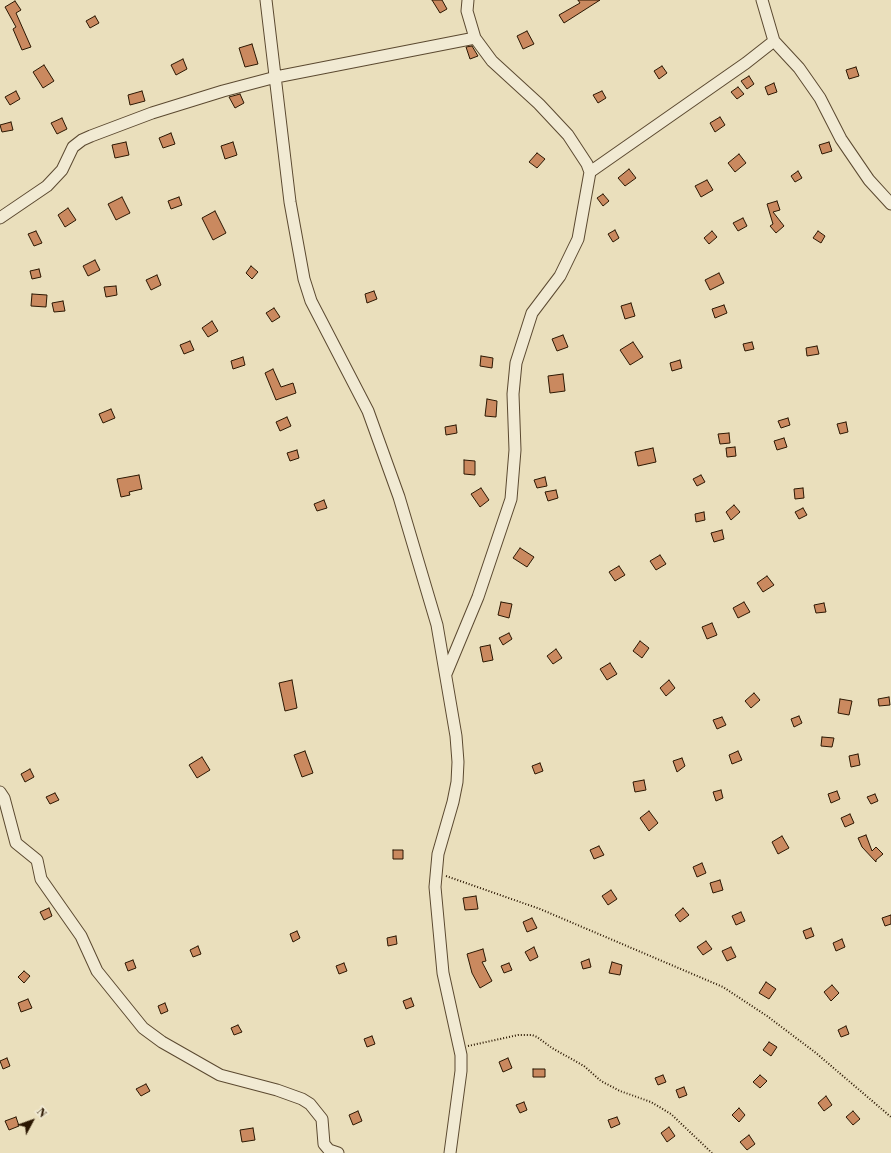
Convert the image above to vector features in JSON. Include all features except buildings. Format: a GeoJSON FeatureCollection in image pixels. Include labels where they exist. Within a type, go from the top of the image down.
{"type":"FeatureCollection","features":[{"type":"Feature","properties":{"kind":"street"},"geometry":{"type":"LineString","coordinates":[[266,0],[290,202],[304,279],[312,301],[368,411],[399,497],[437,625],[456,736],[458,762],[453,802],[438,854],[435,872],[437,926],[443,973],[459,1047],[461,1071],[450,1153]]}},
{"type":"Feature","properties":{"kind":"street"},"geometry":{"type":"LineString","coordinates":[[446,674],[478,596],[511,499],[516,450],[513,394],[516,363],[532,313],[560,276],[578,239],[590,172],[584,158],[568,135],[538,104],[492,61],[475,38],[467,11],[468,0]]}},
{"type":"Feature","properties":{"kind":"street"},"geometry":{"type":"LineString","coordinates":[[762,0],[774,41],[798,68],[820,98],[841,139],[869,180],[891,204]]}},
{"type":"Feature","properties":{"kind":"street"},"geometry":{"type":"LineString","coordinates":[[0,218],[47,186],[62,170],[70,152],[82,140],[152,113],[223,91],[276,77],[475,38]]}},
{"type":"Feature","properties":{"kind":"street"},"geometry":{"type":"LineString","coordinates":[[590,172],[746,63],[774,41]]}},
{"type":"Feature","properties":{"kind":"street"},"geometry":{"type":"LineString","coordinates":[[0,792],[4,798],[16,843],[37,860],[41,879],[81,936],[97,971],[143,1028],[162,1042],[220,1074],[278,1090],[310,1104],[322,1119],[324,1144],[328,1150],[338,1153]]}},
{"type":"Feature","properties":{"kind":"path"},"geometry":{"type":"LineString","coordinates":[[435,872],[540,909],[723,987],[767,1016],[816,1053],[891,1116]]}},
{"type":"Feature","properties":{"kind":"path"},"geometry":{"type":"LineString","coordinates":[[459,1047],[499,1041],[518,1035],[532,1035],[537,1037],[552,1048],[584,1066],[601,1081],[620,1091],[650,1102],[671,1114],[712,1153]]}}]}
